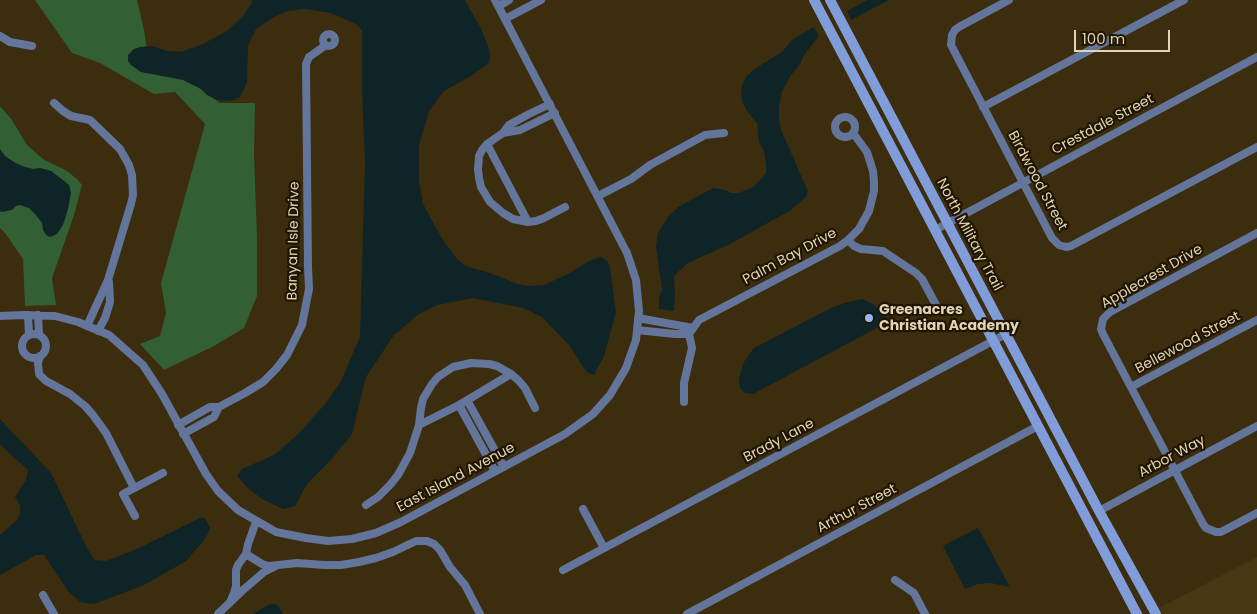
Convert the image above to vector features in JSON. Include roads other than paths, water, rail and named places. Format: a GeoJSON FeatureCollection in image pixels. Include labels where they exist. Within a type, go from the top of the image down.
{"type":"FeatureCollection","features":[{"type":"Feature","properties":{"kind":"main road","name":"North Military Trail"},"geometry":{"type":"LineString","coordinates":[[814,0],[1138,614]]}},
{"type":"Feature","properties":{"kind":"main road","name":"North Military Trail"},"geometry":{"type":"LineString","coordinates":[[830,0],[1142,591],[1156,614]]}},
{"type":"Feature","properties":{"kind":"main road"},"geometry":{"type":"LineString","coordinates":[[1050,448],[1060,454],[1086,502],[1091,507],[1099,510]]}},
{"type":"Feature","properties":{"kind":"main road"},"geometry":{"type":"LineString","coordinates":[[1084,513],[1099,523],[1131,583],[1142,591]]}},
{"type":"Feature","properties":{"kind":"main road"},"geometry":{"type":"LineString","coordinates":[[1121,584],[1132,594],[1145,614]]}},
{"type":"Feature","properties":{"kind":"street"},"geometry":{"type":"LineString","coordinates":[[497,3],[509,0]]}},
{"type":"Feature","properties":{"kind":"street"},"geometry":{"type":"LineString","coordinates":[[505,19],[541,0]]}},
{"type":"Feature","properties":{"kind":"street","name":"Birdwood Street"},"geometry":{"type":"LineString","coordinates":[[1010,0],[955,30],[952,35],[951,45],[1055,242],[1059,245],[1070,246],[1257,147]]}},
{"type":"Feature","properties":{"kind":"street"},"geometry":{"type":"LineString","coordinates":[[983,107],[1184,0]]}},
{"type":"Feature","properties":{"kind":"street","name":"East Island Avenue"},"geometry":{"type":"LineString","coordinates":[[0,316],[55,316],[78,322],[109,336],[143,365],[162,394],[206,474],[218,491],[238,510],[276,532],[328,541],[352,539],[376,533],[401,522],[565,434],[593,414],[610,395],[626,368],[636,340],[639,311],[636,280],[627,253],[497,3]]}},
{"type":"Feature","properties":{"kind":"street"},"geometry":{"type":"LineString","coordinates":[[512,33],[519,12]]}},
{"type":"Feature","properties":{"kind":"street"},"geometry":{"type":"LineString","coordinates":[[0,36],[10,42],[32,46]]}},
{"type":"Feature","properties":{"kind":"street","name":"Banyan Isle Drive"},"geometry":{"type":"LineString","coordinates":[[183,434],[214,416],[219,408],[262,382],[287,355],[302,325],[309,288],[306,64],[309,57],[326,46]]}},
{"type":"Feature","properties":{"kind":"street","name":"Crestdale Street"},"geometry":{"type":"LineString","coordinates":[[935,230],[1257,57]]}},
{"type":"Feature","properties":{"kind":"street"},"geometry":{"type":"LineString","coordinates":[[54,103],[71,116],[90,120],[120,150],[129,165],[133,184],[132,195],[108,280],[87,326]]}},
{"type":"Feature","properties":{"kind":"street"},"geometry":{"type":"LineString","coordinates":[[550,104],[509,126],[503,133],[487,144],[482,150],[478,162],[479,178],[485,194],[496,208],[514,219],[528,222],[536,221],[565,207]]}},
{"type":"Feature","properties":{"kind":"street"},"geometry":{"type":"LineString","coordinates":[[503,133],[520,130],[555,113]]}},
{"type":"Feature","properties":{"kind":"street"},"geometry":{"type":"LineString","coordinates":[[598,196],[631,179],[650,165],[704,135],[724,133]]}},
{"type":"Feature","properties":{"kind":"street","name":"Palm Bay Drive"},"geometry":{"type":"LineString","coordinates":[[691,331],[698,320],[840,246],[859,229],[870,206],[874,191],[873,171],[867,152],[854,133]]}},
{"type":"Feature","properties":{"kind":"street"},"geometry":{"type":"LineString","coordinates":[[487,144],[528,222]]}},
{"type":"Feature","properties":{"kind":"street","name":"Applecrest Drive"},"geometry":{"type":"LineString","coordinates":[[1257,233],[1106,315],[1101,324],[1103,334],[1203,524],[1210,530],[1220,532],[1257,513]]}},
{"type":"Feature","properties":{"kind":"street"},"geometry":{"type":"LineString","coordinates":[[848,240],[854,246],[861,249],[883,251],[916,273],[922,279],[936,305]]}},
{"type":"Feature","properties":{"kind":"street"},"geometry":{"type":"LineString","coordinates":[[98,331],[110,302],[108,280]]}},
{"type":"Feature","properties":{"kind":"street"},"geometry":{"type":"LineString","coordinates":[[28,315],[29,335]]}},
{"type":"Feature","properties":{"kind":"street"},"geometry":{"type":"LineString","coordinates":[[38,315],[39,335]]}},
{"type":"Feature","properties":{"kind":"street"},"geometry":{"type":"LineString","coordinates":[[638,318],[691,331]]}},
{"type":"Feature","properties":{"kind":"street","name":"Bellewood Street"},"geometry":{"type":"LineString","coordinates":[[1131,387],[1257,320]]}},
{"type":"Feature","properties":{"kind":"street"},"geometry":{"type":"LineString","coordinates":[[637,330],[675,334],[691,331]]}},
{"type":"Feature","properties":{"kind":"street"},"geometry":{"type":"LineString","coordinates":[[684,402],[684,383],[692,348],[691,331]]}},
{"type":"Feature","properties":{"kind":"street"},"geometry":{"type":"LineString","coordinates":[[39,374],[38,363],[46,346],[44,340],[39,335],[32,334],[25,338],[22,345],[33,366],[39,374],[46,381],[70,394],[93,415],[106,433],[134,488]]}},
{"type":"Feature","properties":{"kind":"street","name":"Brady Lane"},"geometry":{"type":"LineString","coordinates":[[563,570],[1006,334]]}},
{"type":"Feature","properties":{"kind":"street"},"geometry":{"type":"LineString","coordinates":[[27,356],[40,356]]}},
{"type":"Feature","properties":{"kind":"street"},"geometry":{"type":"LineString","coordinates":[[366,506],[390,485],[398,475],[410,453],[427,391],[438,377],[446,372],[462,364],[480,362],[497,366],[519,381],[525,388],[535,408]]}},
{"type":"Feature","properties":{"kind":"street"},"geometry":{"type":"LineString","coordinates":[[418,425],[458,405],[511,374]]}},
{"type":"Feature","properties":{"kind":"street"},"geometry":{"type":"LineString","coordinates":[[467,400],[504,467]]}},
{"type":"Feature","properties":{"kind":"street"},"geometry":{"type":"LineString","coordinates":[[458,405],[495,471]]}},
{"type":"Feature","properties":{"kind":"street","name":"Banyan Isle Drive"},"geometry":{"type":"LineString","coordinates":[[178,425],[210,407],[219,408]]}},
{"type":"Feature","properties":{"kind":"street","name":"Arthur Street"},"geometry":{"type":"LineString","coordinates":[[687,614],[1038,426]]}},
{"type":"Feature","properties":{"kind":"street","name":"Arbor Way"},"geometry":{"type":"LineString","coordinates":[[1099,510],[1257,426]]}},
{"type":"Feature","properties":{"kind":"street"},"geometry":{"type":"LineString","coordinates":[[135,516],[123,494],[163,473]]}},
{"type":"Feature","properties":{"kind":"street"},"geometry":{"type":"LineString","coordinates":[[583,509],[604,548]]}},
{"type":"Feature","properties":{"kind":"street"},"geometry":{"type":"LineString","coordinates":[[230,602],[236,586],[236,570],[246,554],[256,522]]}},
{"type":"Feature","properties":{"kind":"street"},"geometry":{"type":"LineString","coordinates":[[218,614],[264,572],[276,566],[288,563],[342,565],[393,552],[416,541],[427,541],[434,544],[440,550],[450,567],[465,585],[480,614]]}},
{"type":"Feature","properties":{"kind":"street"},"geometry":{"type":"LineString","coordinates":[[246,554],[262,564],[276,566]]}},
{"type":"Feature","properties":{"kind":"street"},"geometry":{"type":"LineString","coordinates":[[895,580],[914,593],[925,614]]}},
{"type":"Feature","properties":{"kind":"street"},"geometry":{"type":"LineString","coordinates":[[43,595],[54,614]]}},
{"type":"Feature","properties":{"kind":"water"},"geometry":{"type":"Polygon","coordinates":[[[251,0],[465,0],[488,45],[489,63],[471,76],[444,91],[429,111],[419,145],[419,181],[423,204],[442,239],[458,260],[466,266],[517,284],[529,286],[544,285],[570,273],[591,260],[601,257],[607,261],[610,267],[616,312],[604,356],[594,375],[588,373],[570,346],[542,317],[523,308],[473,298],[437,305],[419,314],[394,335],[366,377],[352,434],[330,461],[307,484],[295,506],[283,509],[262,499],[237,476],[242,469],[274,455],[298,434],[326,403],[341,381],[360,337],[365,164],[362,31],[356,24],[331,13],[305,9],[287,11],[272,18],[256,29],[248,45],[247,83],[240,97],[227,101],[217,100],[183,80],[141,72],[128,61],[128,55],[134,49],[140,47],[151,46],[168,51],[181,52],[203,44],[227,31],[243,16],[252,3],[251,0]]]}},
{"type":"Feature","properties":{"kind":"water"},"geometry":{"type":"Polygon","coordinates":[[[867,0],[889,0],[851,20],[847,11],[867,0]]]}},
{"type":"Feature","properties":{"kind":"water"},"geometry":{"type":"Polygon","coordinates":[[[814,27],[819,36],[791,75],[782,91],[779,106],[781,130],[808,191],[806,197],[791,210],[730,244],[688,263],[674,277],[674,311],[659,309],[659,297],[662,290],[656,246],[658,233],[668,217],[678,207],[713,188],[726,190],[731,193],[739,193],[751,188],[763,177],[766,173],[764,151],[759,142],[757,123],[747,111],[742,101],[742,85],[746,77],[756,68],[782,52],[793,39],[814,27]]]}},
{"type":"Feature","properties":{"kind":"water"},"geometry":{"type":"Polygon","coordinates":[[[0,149],[5,156],[14,162],[33,169],[40,168],[51,171],[69,185],[71,193],[68,209],[63,225],[57,234],[50,237],[46,235],[42,223],[29,208],[20,205],[12,210],[0,211],[0,149]]]}},
{"type":"Feature","properties":{"kind":"water"},"geometry":{"type":"Polygon","coordinates":[[[862,299],[873,304],[886,317],[888,322],[753,394],[744,393],[740,388],[739,378],[744,362],[754,348],[831,308],[862,299]]]}},
{"type":"Feature","properties":{"kind":"water"},"geometry":{"type":"Polygon","coordinates":[[[0,419],[51,473],[88,550],[95,560],[106,561],[139,548],[200,518],[205,518],[210,528],[205,539],[186,561],[144,585],[94,604],[80,602],[68,591],[44,555],[36,555],[0,575],[0,535],[17,520],[20,514],[20,506],[15,497],[26,480],[28,470],[0,445],[0,419]]]}},
{"type":"Feature","properties":{"kind":"water"},"geometry":{"type":"Polygon","coordinates":[[[978,528],[1010,587],[991,583],[978,584],[965,589],[943,546],[978,528]]]}},
{"type":"Feature","properties":{"kind":"water"},"geometry":{"type":"Polygon","coordinates":[[[270,604],[276,604],[283,614],[253,614],[270,604]]]}},
{"type":"Feature","properties":{"kind":"place","name":"Greenacres Christian Academy"},"geometry":{"type":"Point","coordinates":[869,318]}}]}
